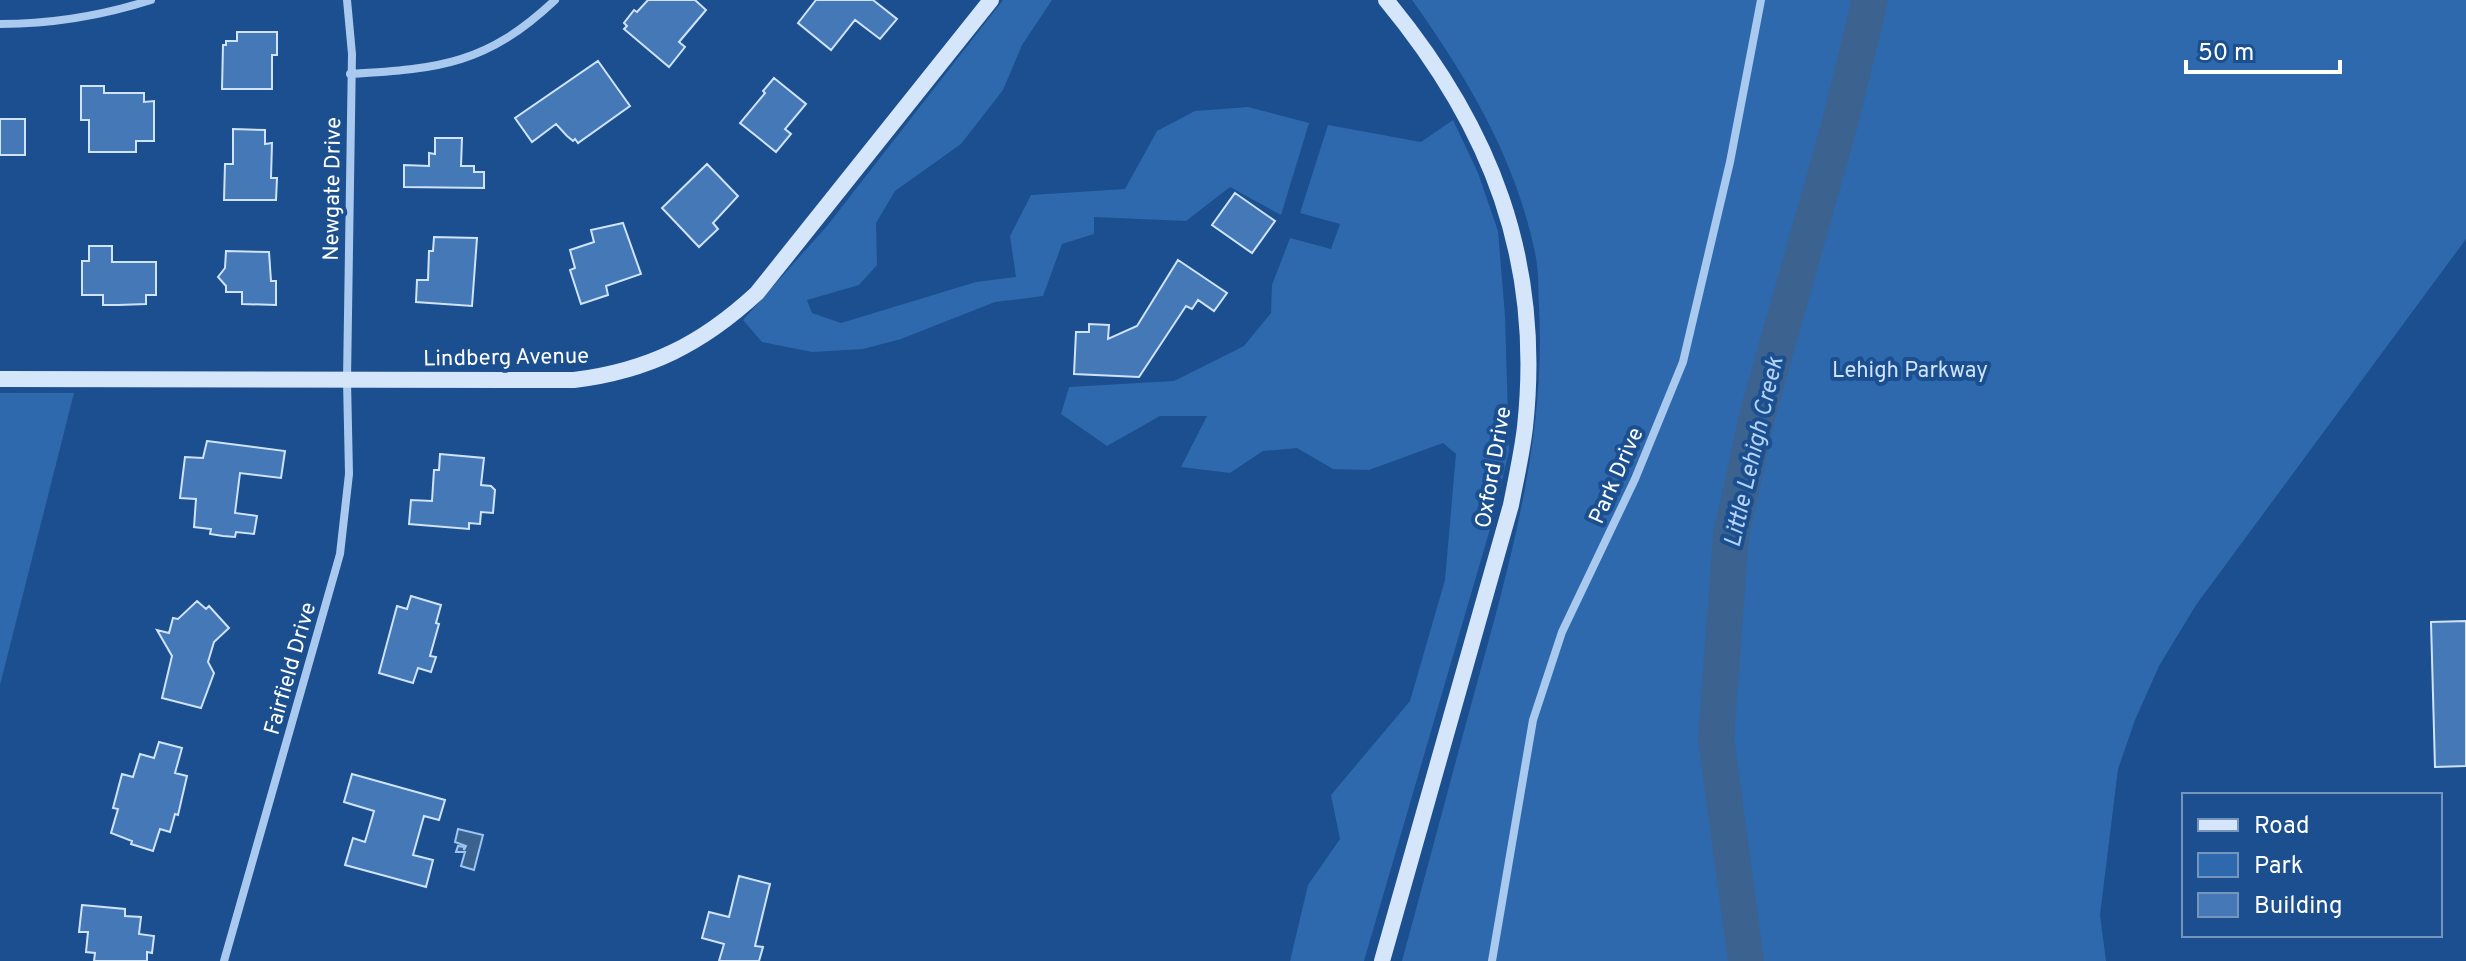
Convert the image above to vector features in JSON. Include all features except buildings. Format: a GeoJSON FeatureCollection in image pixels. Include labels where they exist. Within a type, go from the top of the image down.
{"type":"FeatureCollection","features":[{"type":"Feature","properties":{"kind":"street"},"geometry":{"type":"LineString","coordinates":[[0,24],[66,21],[113,12],[151,0]]}},
{"type":"Feature","properties":{"kind":"street","name":"Newgate Drive"},"geometry":{"type":"LineString","coordinates":[[347,0],[351,25],[347,380]]}},
{"type":"Feature","properties":{"kind":"street"},"geometry":{"type":"LineString","coordinates":[[350,74],[418,70],[448,65],[477,55],[529,24],[555,0]]}},
{"type":"Feature","properties":{"kind":"street","name":"Lindberg Avenue"},"geometry":{"type":"LineString","coordinates":[[0,379],[574,380],[638,368],[685,347],[729,319],[757,293],[991,0]]}},
{"type":"Feature","properties":{"kind":"street","name":"Oxford Drive"},"geometry":{"type":"LineString","coordinates":[[1382,961],[1511,505],[1525,427],[1529,375],[1521,273],[1511,226],[1496,179],[1476,133],[1450,86],[1420,41],[1386,0]]}},
{"type":"Feature","properties":{"kind":"street","name":"Park Drive"},"geometry":{"type":"LineString","coordinates":[[1492,961],[1537,706],[1562,632],[1635,479],[1683,362],[1730,162],[1761,0]]}},
{"type":"Feature","properties":{"kind":"street","name":"Fairfield Drive"},"geometry":{"type":"LineString","coordinates":[[224,961],[340,554],[349,474],[347,380]]}},
{"type":"Feature","properties":{"kind":"green space"},"geometry":{"type":"Polygon","coordinates":[[[1003,0],[1052,0],[1022,45],[1003,90],[961,144],[895,191],[876,223],[877,265],[859,285],[807,300],[812,313],[841,323],[976,282],[1016,277],[1010,236],[1031,195],[1125,189],[1157,131],[1195,111],[1248,107],[1309,123],[1281,215],[1230,187],[1186,221],[1094,217],[1094,234],[1062,244],[1043,296],[995,302],[901,339],[863,349],[812,352],[762,342],[743,320],[827,226],[1003,0]]]}},
{"type":"Feature","properties":{"kind":"green space","name":"Lehigh Parkway"},"geometry":{"type":"Polygon","coordinates":[[[1412,0],[2466,0],[2466,239],[2196,605],[2159,666],[2118,769],[2100,915],[2106,961],[1402,961],[1513,547],[1531,452],[1540,356],[1536,260],[1516,185],[1470,89],[1412,0]]]}},
{"type":"Feature","properties":{"kind":"green space"},"geometry":{"type":"Polygon","coordinates":[[[1453,120],[1478,173],[1498,231],[1505,316],[1509,451],[1492,522],[1364,961],[1290,961],[1308,885],[1340,839],[1331,795],[1410,701],[1445,580],[1456,454],[1443,443],[1369,470],[1333,469],[1297,448],[1263,451],[1230,473],[1181,467],[1207,416],[1160,416],[1107,446],[1061,414],[1069,387],[1174,381],[1244,346],[1271,313],[1272,285],[1290,238],[1331,249],[1340,224],[1300,213],[1328,125],[1421,142],[1453,120]]]}},
{"type":"Feature","properties":{"kind":"green space"},"geometry":{"type":"Polygon","coordinates":[[[0,393],[74,393],[0,685],[0,393]]]}},
{"type":"Feature","properties":{"kind":"shaded area"},"geometry":{"type":"Polygon","coordinates":[[[458,829],[483,835],[474,870],[461,866],[465,852],[456,852],[458,846],[464,847],[464,850],[466,846],[455,842],[458,829]]]}},
{"type":"Feature","properties":{"kind":"waterway","name":"Little Lehigh Creek"},"geometry":{"type":"LineString","coordinates":[[1746,961],[1716,738],[1731,535],[1758,413],[1841,119],[1870,0]]}}]}
